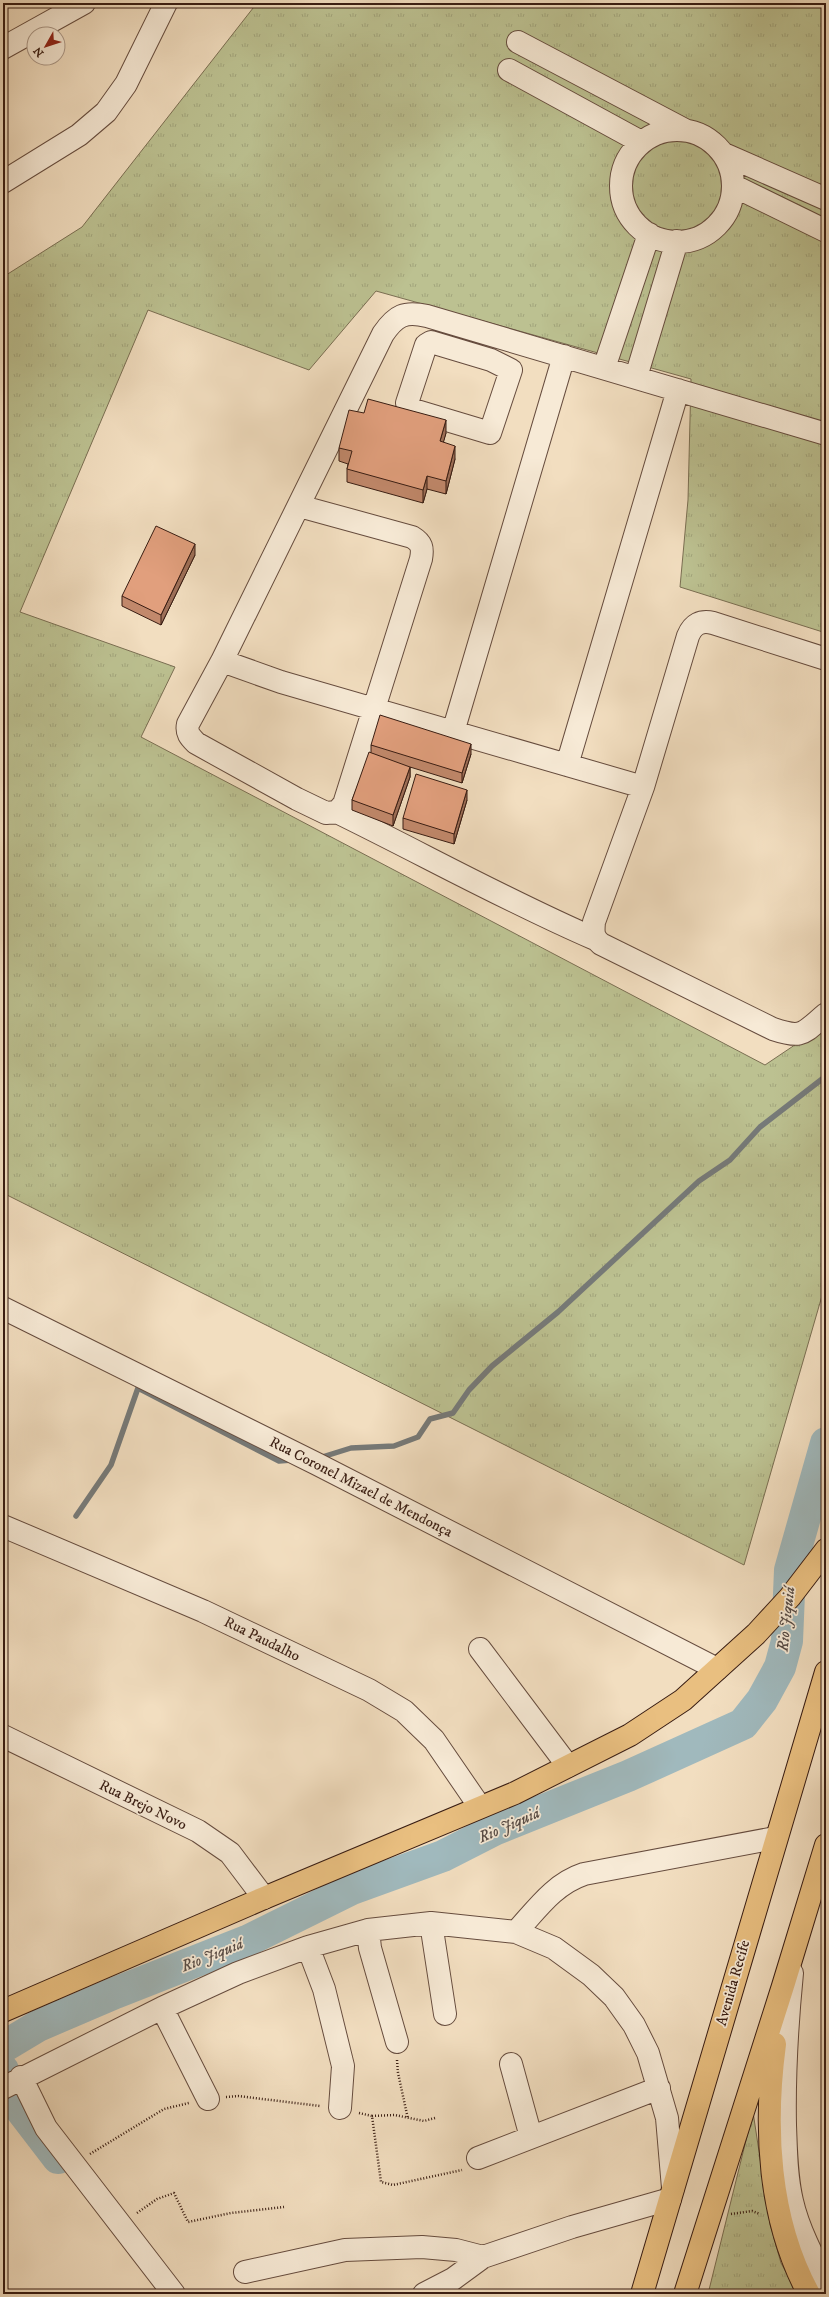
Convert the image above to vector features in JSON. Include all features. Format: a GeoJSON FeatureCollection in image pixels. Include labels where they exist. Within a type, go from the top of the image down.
{"type":"FeatureCollection","features":[{"type":"Feature","properties":{"kind":"main road"},"geometry":{"type":"LineString","coordinates":[[3,2011],[264,1898],[515,1793],[636,1731],[683,1700],[756,1634],[790,1598],[826,1550]]}},
{"type":"Feature","properties":{"kind":"main road","name":"Avenida Recife"},"geometry":{"type":"LineString","coordinates":[[642,2294],[775,1838],[826,1672]]}},
{"type":"Feature","properties":{"kind":"main road"},"geometry":{"type":"LineString","coordinates":[[685,2294],[784,1986],[826,1845]]}},
{"type":"Feature","properties":{"kind":"main road"},"geometry":{"type":"LineString","coordinates":[[784,1986],[772,2066],[769,2124],[770,2149],[778,2203],[791,2254],[809,2294]]}},
{"type":"Feature","properties":{"kind":"main road"},"geometry":{"type":"LineString","coordinates":[[693,2294],[729,2156]]}},
{"type":"Feature","properties":{"kind":"street"},"geometry":{"type":"LineString","coordinates":[[3,48],[84,3]]}},
{"type":"Feature","properties":{"kind":"street"},"geometry":{"type":"LineString","coordinates":[[3,182],[39,161],[95,123],[106,112],[126,84],[166,3]]}},
{"type":"Feature","properties":{"kind":"street"},"geometry":{"type":"LineString","coordinates":[[518,42],[685,130],[708,139],[724,154],[826,199]]}},
{"type":"Feature","properties":{"kind":"street"},"geometry":{"type":"LineString","coordinates":[[509,70],[642,142]]}},
{"type":"Feature","properties":{"kind":"street"},"geometry":{"type":"LineString","coordinates":[[685,130],[664,131],[642,142],[630,156],[623,172],[621,188],[623,201],[636,224],[649,234],[677,242],[696,239],[710,232],[722,220],[728,209],[734,186],[732,172],[724,154]]}},
{"type":"Feature","properties":{"kind":"street"},"geometry":{"type":"LineString","coordinates":[[734,186],[826,231]]}},
{"type":"Feature","properties":{"kind":"street"},"geometry":{"type":"LineString","coordinates":[[604,368],[649,234]]}},
{"type":"Feature","properties":{"kind":"street"},"geometry":{"type":"LineString","coordinates":[[636,377],[677,242]]}},
{"type":"Feature","properties":{"kind":"street"},"geometry":{"type":"LineString","coordinates":[[826,434],[454,324],[410,313],[397,318],[387,328],[222,661],[188,724],[187,730],[191,738],[196,743],[297,799],[326,813],[337,812],[421,853],[534,913],[595,939],[635,962],[772,1029],[792,1036],[800,1035],[826,1014]]}},
{"type":"Feature","properties":{"kind":"street"},"geometry":{"type":"LineString","coordinates":[[447,347],[454,324]]}},
{"type":"Feature","properties":{"kind":"street"},"geometry":{"type":"LineString","coordinates":[[491,360],[498,337]]}},
{"type":"Feature","properties":{"kind":"street"},"geometry":{"type":"LineString","coordinates":[[431,342],[491,360],[509,368],[511,372],[491,431],[488,433],[410,409],[408,406],[407,403],[426,345],[431,342]]}},
{"type":"Feature","properties":{"kind":"street"},"geometry":{"type":"LineString","coordinates":[[453,732],[564,356]]}},
{"type":"Feature","properties":{"kind":"street"},"geometry":{"type":"LineString","coordinates":[[567,765],[678,390]]}},
{"type":"Feature","properties":{"kind":"street"},"geometry":{"type":"LineString","coordinates":[[299,506],[412,537],[422,546],[421,559],[375,709],[344,804],[337,812]]}},
{"type":"Feature","properties":{"kind":"street"},"geometry":{"type":"LineString","coordinates":[[595,939],[593,933],[594,922],[644,787],[690,630],[698,623],[713,623],[826,659]]}},
{"type":"Feature","properties":{"kind":"street"},"geometry":{"type":"LineString","coordinates":[[222,661],[281,682],[644,787]]}},
{"type":"Feature","properties":{"kind":"street","name":"Rua Coronel Mizael de Mendonça"},"geometry":{"type":"LineString","coordinates":[[3,1308],[317,1464],[717,1669]]}},
{"type":"Feature","properties":{"kind":"street","name":"Rua Paudalho"},"geometry":{"type":"LineString","coordinates":[[3,1526],[203,1611],[369,1690],[404,1711],[434,1740],[480,1807]]}},
{"type":"Feature","properties":{"kind":"street"},"geometry":{"type":"LineString","coordinates":[[480,1649],[568,1766]]}},
{"type":"Feature","properties":{"kind":"street","name":"Rua Brejo Novo"},"geometry":{"type":"LineString","coordinates":[[3,1736],[198,1831],[230,1854],[264,1898]]}},
{"type":"Feature","properties":{"kind":"street"},"geometry":{"type":"LineString","coordinates":[[516,1932],[545,1899],[561,1884],[572,1878],[591,1872],[775,1838]]}},
{"type":"Feature","properties":{"kind":"street"},"geometry":{"type":"LineString","coordinates":[[431,1923],[445,2014]]}},
{"type":"Feature","properties":{"kind":"street"},"geometry":{"type":"LineString","coordinates":[[174,2294],[46,2128],[13,2082],[162,2008],[238,1973],[308,1947],[368,1930],[431,1923],[516,1932],[554,1948],[591,1975],[614,1997],[634,2025],[648,2053],[667,2118],[672,2195],[572,2227],[483,2258],[453,2279],[424,2294]]}},
{"type":"Feature","properties":{"kind":"street"},"geometry":{"type":"LineString","coordinates":[[368,1930],[370,1948],[397,2042]]}},
{"type":"Feature","properties":{"kind":"street"},"geometry":{"type":"LineString","coordinates":[[308,1947],[324,1989],[343,2066],[340,2108]]}},
{"type":"Feature","properties":{"kind":"street"},"geometry":{"type":"LineString","coordinates":[[794,1950],[786,2049],[786,2160],[792,2201],[802,2229],[826,2282]]}},
{"type":"Feature","properties":{"kind":"street"},"geometry":{"type":"LineString","coordinates":[[162,2008],[208,2099]]}},
{"type":"Feature","properties":{"kind":"street"},"geometry":{"type":"LineString","coordinates":[[511,2064],[531,2137]]}},
{"type":"Feature","properties":{"kind":"street"},"geometry":{"type":"LineString","coordinates":[[478,2158],[659,2088]]}},
{"type":"Feature","properties":{"kind":"street"},"geometry":{"type":"LineString","coordinates":[[245,2272],[345,2250],[429,2247],[456,2250],[483,2258]]}},
{"type":"Feature","properties":{"kind":"path"},"geometry":{"type":"LineString","coordinates":[[397,2042],[398,2073],[408,2119]]}},
{"type":"Feature","properties":{"kind":"path"},"geometry":{"type":"LineString","coordinates":[[435,2118],[424,2120],[408,2119],[395,2115],[372,2116],[381,2182],[393,2185],[469,2169],[478,2158]]}},
{"type":"Feature","properties":{"kind":"path"},"geometry":{"type":"LineString","coordinates":[[120,2225],[157,2200],[174,2193],[188,2222],[231,2213],[284,2207]]}},
{"type":"Feature","properties":{"kind":"green space"},"geometry":{"type":"Polygon","coordinates":[[[257,3],[826,3],[826,633],[680,587],[688,500],[691,379],[376,291],[309,370],[148,310],[20,612],[175,667],[141,737],[765,1065],[826,1024],[826,1282],[744,1565],[3,1193],[3,277],[82,227],[257,3]]]}},
{"type":"Feature","properties":{"kind":"green space"},"geometry":{"type":"Polygon","coordinates":[[[753,2112],[770,2224],[781,2263],[798,2294],[708,2294],[753,2112]]]}},
{"type":"Feature","properties":{"kind":"building"},"geometry":{"type":"Polygon","coordinates":[[[368,399],[446,420],[440,441],[455,446],[446,481],[427,476],[423,490],[347,469],[352,451],[339,448],[349,410],[364,413],[368,399]]]}},
{"type":"Feature","properties":{"kind":"building"},"geometry":{"type":"Polygon","coordinates":[[[156,526],[195,544],[161,615],[122,596],[156,526]]]}},
{"type":"Feature","properties":{"kind":"building"},"geometry":{"type":"Polygon","coordinates":[[[380,715],[471,744],[462,773],[371,745],[380,715]]]}},
{"type":"Feature","properties":{"kind":"building"},"geometry":{"type":"Polygon","coordinates":[[[369,752],[410,767],[393,815],[352,800],[369,752]]]}},
{"type":"Feature","properties":{"kind":"building"},"geometry":{"type":"Polygon","coordinates":[[[416,774],[467,790],[454,834],[403,818],[416,774]]]}},
{"type":"Feature","properties":{"kind":"waterway"},"geometry":{"type":"LineString","coordinates":[[319,1458],[351,1448],[394,1446],[418,1437],[430,1419],[453,1413],[469,1390],[492,1366],[558,1312],[699,1181],[730,1160],[760,1127],[826,1076]]}},
{"type":"Feature","properties":{"kind":"waterway"},"geometry":{"type":"LineString","coordinates":[[76,1516],[111,1465],[138,1388],[279,1461],[292,1460]]}},
{"type":"Feature","properties":{"kind":"waterway","name":"Rio Jiquiá"},"geometry":{"type":"LineString","coordinates":[[3,2047],[38,2026],[115,1993],[247,1941],[352,1889],[443,1856],[494,1830],[628,1776],[743,1724],[762,1700],[780,1667],[787,1641],[790,1570],[826,1443]]}},
{"type":"Feature","properties":{"kind":"waterway","name":"Rio Jiquiá"},"geometry":{"type":"LineString","coordinates":[[3,2070],[15,2102],[58,2158]]}}]}
